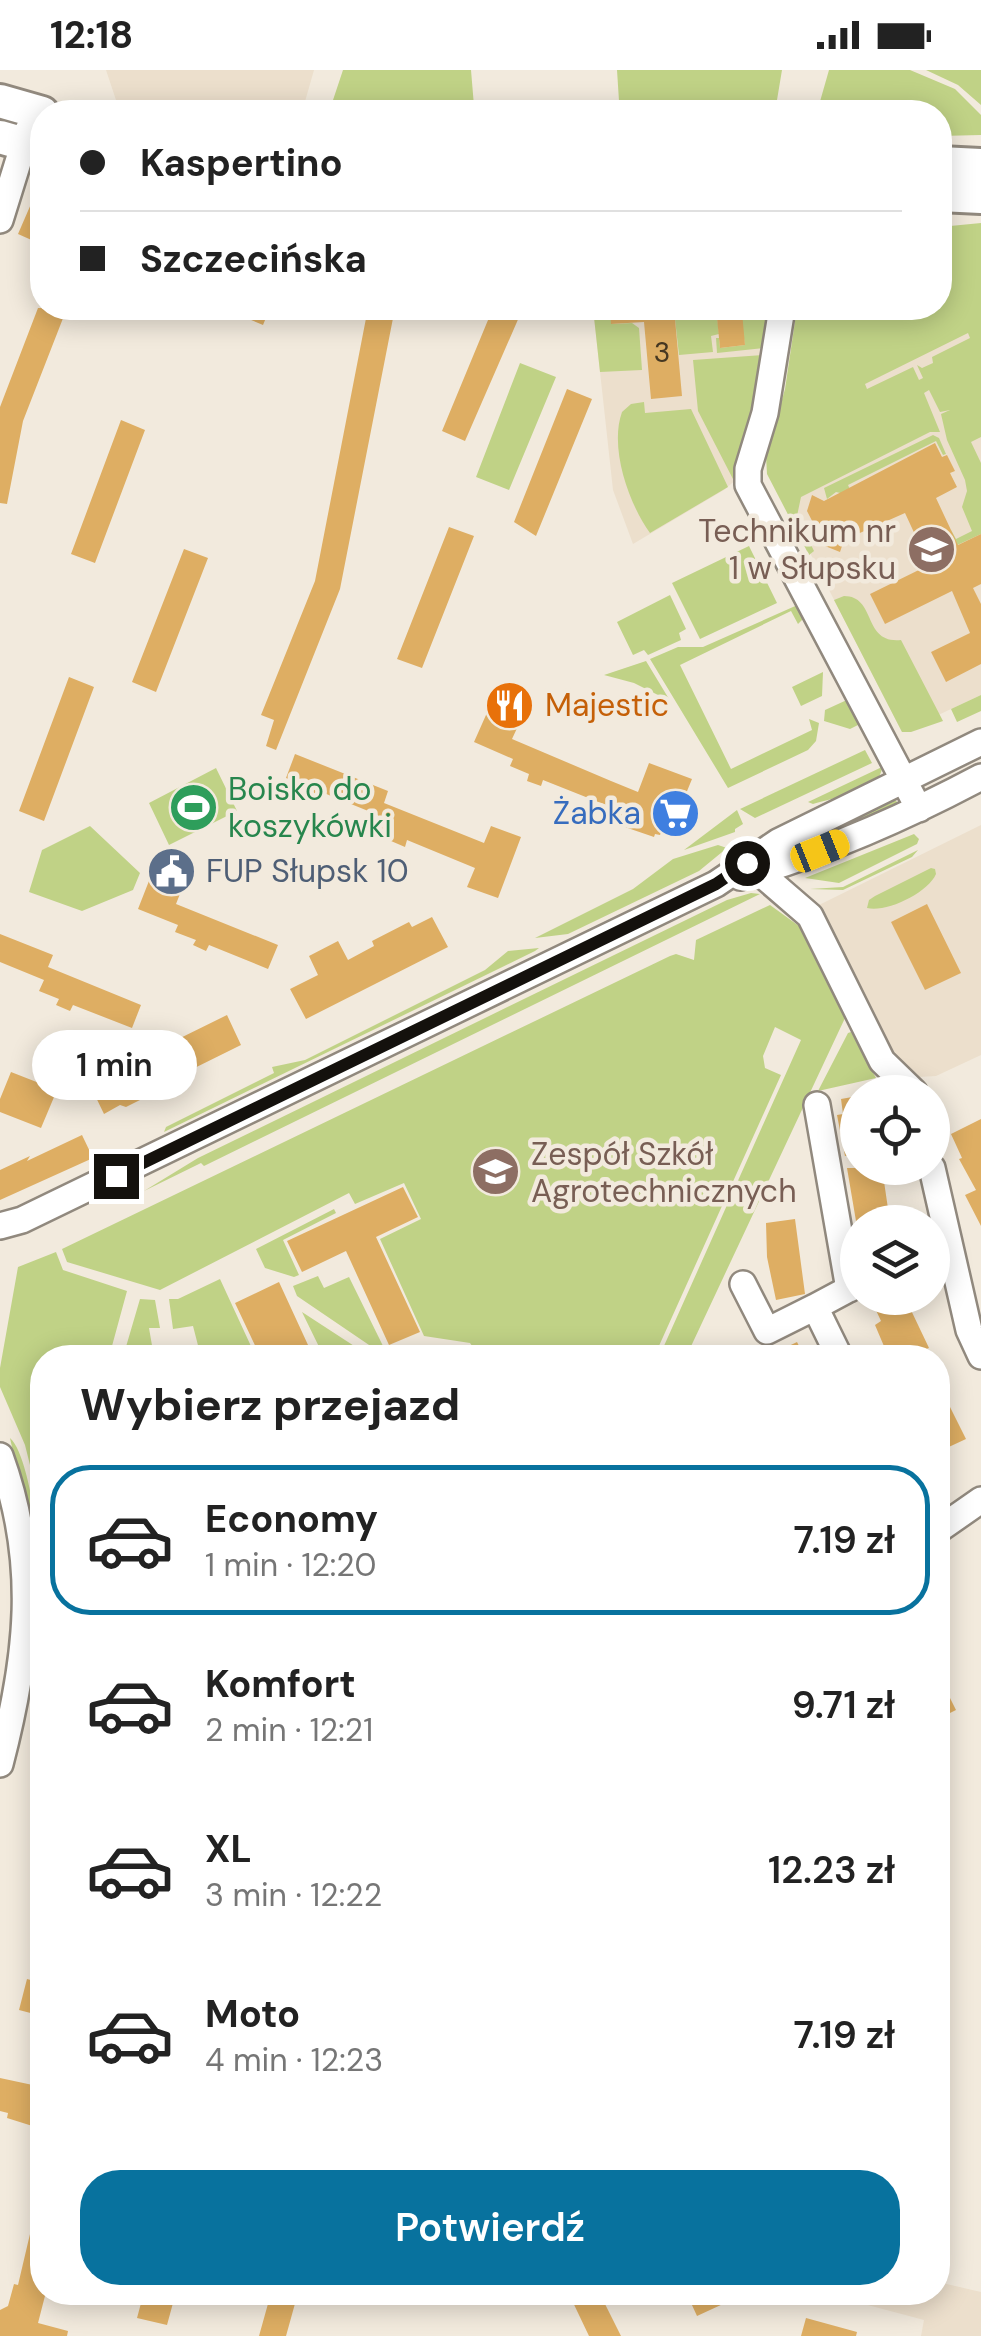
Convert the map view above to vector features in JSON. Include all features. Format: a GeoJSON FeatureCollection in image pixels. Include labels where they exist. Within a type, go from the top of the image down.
{"type":"FeatureCollection","features":[{"type":"Feature","properties":{"kind":"main road"},"geometry":{"type":"LineString","coordinates":[[0,101],[30,110]]}},
{"type":"Feature","properties":{"kind":"main road"},"geometry":{"type":"LineString","coordinates":[[952,163],[981,165]]}},
{"type":"Feature","properties":{"kind":"main road"},"geometry":{"type":"LineString","coordinates":[[952,195],[981,196]]}},
{"type":"Feature","properties":{"kind":"street"},"geometry":{"type":"LineString","coordinates":[[0,220],[22,143]]}},
{"type":"Feature","properties":{"kind":"street"},"geometry":{"type":"LineString","coordinates":[[780,320],[765,413],[748,469],[748,485],[919,809]]}},
{"type":"Feature","properties":{"kind":"street"},"geometry":{"type":"LineString","coordinates":[[0,1241],[11,1224],[716,884],[778,842],[981,742]]}},
{"type":"Feature","properties":{"kind":"street"},"geometry":{"type":"LineString","coordinates":[[716,884],[788,863],[919,809],[981,777]]}},
{"type":"Feature","properties":{"kind":"street"},"geometry":{"type":"LineString","coordinates":[[759,872],[810,916],[882,1061],[896,1075]]}},
{"type":"Feature","properties":{"kind":"street"},"geometry":{"type":"LineString","coordinates":[[817,1105],[840,1221]]}},
{"type":"Feature","properties":{"kind":"street"},"geometry":{"type":"LineString","coordinates":[[950,1273],[981,1356]]}},
{"type":"Feature","properties":{"kind":"street"},"geometry":{"type":"LineString","coordinates":[[742,1284],[767,1332],[840,1293]]}},
{"type":"Feature","properties":{"kind":"street"},"geometry":{"type":"LineString","coordinates":[[815,1307],[834,1345]]}},
{"type":"Feature","properties":{"kind":"street"},"geometry":{"type":"LineString","coordinates":[[0,1456],[15,1506],[30,1656]]}},
{"type":"Feature","properties":{"kind":"street"},"geometry":{"type":"LineString","coordinates":[[950,1522],[981,1500]]}},
{"type":"Feature","properties":{"kind":"street"},"geometry":{"type":"LineString","coordinates":[[0,1764],[30,1679]]}},
{"type":"Feature","properties":{"kind":"shaded area"},"geometry":{"type":"Polygon","coordinates":[[[106,70],[314,70],[305,100],[116,100],[106,70]]]}},
{"type":"Feature","properties":{"kind":"shaded area"},"geometry":{"type":"Polygon","coordinates":[[[981,228],[981,695],[902,732],[790,514],[804,320],[952,320],[952,285],[981,228]]]}},
{"type":"Feature","properties":{"kind":"shaded area"},"geometry":{"type":"Polygon","coordinates":[[[594,320],[763,320],[763,357],[738,478],[633,544],[613,490],[594,320]]]}},
{"type":"Feature","properties":{"kind":"shaded area"},"geometry":{"type":"Polygon","coordinates":[[[981,825],[981,1055],[938,1075],[902,1073],[819,905],[981,825]]]}},
{"type":"Feature","properties":{"kind":"shaded area"},"geometry":{"type":"Polygon","coordinates":[[[950,2285],[981,2292],[981,2336],[921,2336],[924,2320],[868,2305],[950,2305],[950,2285]]]}},
{"type":"Feature","properties":{"kind":"green space"},"geometry":{"type":"Polygon","coordinates":[[[343,70],[471,70],[474,100],[333,100],[343,70]]]}},
{"type":"Feature","properties":{"kind":"green space"},"geometry":{"type":"Polygon","coordinates":[[[617,70],[782,70],[777,100],[619,100],[617,70]]]}},
{"type":"Feature","properties":{"kind":"green space"},"geometry":{"type":"Polygon","coordinates":[[[829,70],[910,70],[955,89],[981,115],[981,135],[952,136],[952,100],[820,100],[829,70]]]}},
{"type":"Feature","properties":{"kind":"green space"},"geometry":{"type":"Polygon","coordinates":[[[926,70],[981,70],[981,105],[958,85],[926,70]]]}},
{"type":"Feature","properties":{"kind":"green space"},"geometry":{"type":"Polygon","coordinates":[[[981,223],[981,437],[971,442],[981,463],[981,534],[953,547],[951,530],[956,539],[972,531],[962,507],[967,491],[941,414],[950,410],[940,412],[929,390],[924,393],[940,432],[930,432],[801,497],[797,516],[814,551],[809,555],[767,474],[766,456],[785,389],[795,320],[952,320],[952,226],[981,223]],[[968,333],[865,384],[867,389],[913,367],[919,380],[923,378],[917,365],[922,368],[933,363],[932,357],[970,338],[968,333]]]}},
{"type":"Feature","properties":{"kind":"green space"},"geometry":{"type":"Polygon","coordinates":[[[594,320],[632,323],[639,328],[642,370],[600,372],[594,320]]]}},
{"type":"Feature","properties":{"kind":"green space"},"geometry":{"type":"Polygon","coordinates":[[[675,320],[717,320],[719,334],[711,336],[713,352],[679,355],[675,320]]]}},
{"type":"Feature","properties":{"kind":"green space"},"geometry":{"type":"Polygon","coordinates":[[[741,320],[769,320],[765,348],[717,353],[716,338],[720,348],[745,345],[741,320]]]}},
{"type":"Feature","properties":{"kind":"green space"},"geometry":{"type":"Polygon","coordinates":[[[763,355],[738,478],[734,481],[698,411],[693,360],[763,355]]]}},
{"type":"Feature","properties":{"kind":"green space"},"geometry":{"type":"Polygon","coordinates":[[[520,363],[556,377],[509,490],[476,477],[520,363]]]}},
{"type":"Feature","properties":{"kind":"green space"},"geometry":{"type":"Polygon","coordinates":[[[644,402],[645,413],[691,409],[728,487],[650,533],[628,491],[618,442],[622,412],[631,404],[644,402]]]}},
{"type":"Feature","properties":{"kind":"green space"},"geometry":{"type":"Polygon","coordinates":[[[933,435],[939,438],[946,454],[936,441],[848,485],[853,496],[836,492],[827,499],[824,488],[933,435]]]}},
{"type":"Feature","properties":{"kind":"green space"},"geometry":{"type":"Polygon","coordinates":[[[749,546],[777,603],[700,639],[672,583],[749,546]]]}},
{"type":"Feature","properties":{"kind":"green space"},"geometry":{"type":"Polygon","coordinates":[[[670,595],[686,629],[679,633],[681,640],[648,655],[644,650],[633,655],[617,622],[670,595]]]}},
{"type":"Feature","properties":{"kind":"green space"},"geometry":{"type":"Polygon","coordinates":[[[844,596],[861,603],[880,635],[901,640],[943,721],[902,732],[834,600],[844,596]]]}},
{"type":"Feature","properties":{"kind":"green space"},"geometry":{"type":"Polygon","coordinates":[[[802,603],[806,616],[798,624],[791,611],[680,665],[731,769],[812,730],[809,719],[819,723],[816,741],[808,750],[728,788],[650,659],[678,647],[703,647],[802,603]]]}},
{"type":"Feature","properties":{"kind":"green space"},"geometry":{"type":"Polygon","coordinates":[[[646,661],[670,701],[634,683],[604,675],[646,661]]]}},
{"type":"Feature","properties":{"kind":"green space"},"geometry":{"type":"Polygon","coordinates":[[[823,672],[822,696],[801,706],[792,687],[823,672]]]}},
{"type":"Feature","properties":{"kind":"green space"},"geometry":{"type":"Polygon","coordinates":[[[981,695],[981,711],[957,722],[951,709],[981,695]]]}},
{"type":"Feature","properties":{"kind":"green space"},"geometry":{"type":"Polygon","coordinates":[[[849,699],[862,723],[850,729],[824,721],[825,710],[849,699]]]}},
{"type":"Feature","properties":{"kind":"green space"},"geometry":{"type":"Polygon","coordinates":[[[865,750],[872,763],[755,818],[740,809],[865,750]]]}},
{"type":"Feature","properties":{"kind":"green space"},"geometry":{"type":"Polygon","coordinates":[[[882,767],[880,775],[865,788],[813,804],[808,802],[882,767]]]}},
{"type":"Feature","properties":{"kind":"green space","name":"Boisko do koszykówki"},"geometry":{"type":"Polygon","coordinates":[[[216,768],[237,811],[169,845],[149,803],[216,768]]]}},
{"type":"Feature","properties":{"kind":"green space"},"geometry":{"type":"Polygon","coordinates":[[[889,801],[901,805],[762,863],[889,801]]]}},
{"type":"Feature","properties":{"kind":"green space"},"geometry":{"type":"Polygon","coordinates":[[[737,810],[743,824],[735,832],[684,850],[737,810]]]}},
{"type":"Feature","properties":{"kind":"green space"},"geometry":{"type":"Polygon","coordinates":[[[90,826],[140,873],[133,890],[82,911],[29,892],[42,850],[90,826]]]}},
{"type":"Feature","properties":{"kind":"green space"},"geometry":{"type":"Polygon","coordinates":[[[914,834],[919,839],[917,844],[839,883],[805,878],[914,834]]]}},
{"type":"Feature","properties":{"kind":"green space"},"geometry":{"type":"Polygon","coordinates":[[[718,845],[727,848],[699,871],[568,934],[535,938],[633,889],[673,859],[718,845]]]}},
{"type":"Feature","properties":{"kind":"green space"},"geometry":{"type":"Polygon","coordinates":[[[918,850],[912,857],[843,890],[810,889],[843,887],[918,850]]]}},
{"type":"Feature","properties":{"kind":"green space"},"geometry":{"type":"Polygon","coordinates":[[[931,868],[936,874],[932,881],[916,894],[885,907],[867,908],[875,896],[931,868]]]}},
{"type":"Feature","properties":{"kind":"green space"},"geometry":{"type":"Polygon","coordinates":[[[760,894],[204,1166],[201,1163],[144,1191],[198,1158],[727,900],[760,894]]]}},
{"type":"Feature","properties":{"kind":"green space","name":"Zespół Szkół Agrotechnicznych"},"geometry":{"type":"Polygon","coordinates":[[[770,905],[799,926],[845,1018],[692,1345],[664,1345],[801,1040],[775,1027],[763,1056],[765,1068],[781,1075],[659,1345],[471,1345],[424,1336],[380,1239],[421,1219],[404,1183],[355,1204],[349,1193],[160,1290],[67,1262],[62,1249],[670,956],[694,960],[696,940],[770,905]]]}},
{"type":"Feature","properties":{"kind":"green space"},"geometry":{"type":"Polygon","coordinates":[[[539,948],[164,1132],[166,1127],[274,1073],[272,1067],[305,1060],[485,970],[508,951],[539,948]]]}},
{"type":"Feature","properties":{"kind":"green space"},"geometry":{"type":"Polygon","coordinates":[[[851,1032],[874,1075],[840,1075],[840,1086],[818,1091],[851,1032]]]}},
{"type":"Feature","properties":{"kind":"green space"},"geometry":{"type":"Polygon","coordinates":[[[334,1209],[336,1213],[283,1240],[299,1275],[265,1268],[256,1249],[334,1209]]]}},
{"type":"Feature","properties":{"kind":"green space"},"geometry":{"type":"Polygon","coordinates":[[[56,1252],[63,1270],[127,1291],[112,1345],[30,1345],[30,1465],[0,1387],[18,1267],[56,1252]]]}},
{"type":"Feature","properties":{"kind":"green space"},"geometry":{"type":"Polygon","coordinates":[[[318,1276],[324,1288],[349,1277],[383,1345],[369,1345],[297,1296],[293,1286],[318,1276]]]}},
{"type":"Feature","properties":{"kind":"green space"},"geometry":{"type":"Polygon","coordinates":[[[220,1279],[250,1345],[198,1345],[193,1326],[173,1329],[169,1299],[178,1299],[220,1279]]]}},
{"type":"Feature","properties":{"kind":"green space"},"geometry":{"type":"Polygon","coordinates":[[[140,1299],[155,1300],[160,1328],[149,1328],[152,1345],[127,1345],[140,1299]]]}},
{"type":"Feature","properties":{"kind":"green space"},"geometry":{"type":"Polygon","coordinates":[[[302,1312],[353,1345],[318,1345],[302,1312]]]}},
{"type":"Feature","properties":{"kind":"green space"},"geometry":{"type":"Polygon","coordinates":[[[10,1438],[27,1476],[30,1531],[10,1438]]]}},
{"type":"Feature","properties":{"kind":"building"},"geometry":{"type":"Polygon","coordinates":[[[30,206],[30,239],[18,234],[30,206]]]}},
{"type":"Feature","properties":{"kind":"building"},"geometry":{"type":"Polygon","coordinates":[[[33,320],[62,320],[23,421],[7,504],[0,503],[0,407],[33,320]]]}},
{"type":"Feature","properties":{"kind":"building"},"geometry":{"type":"Polygon","coordinates":[[[366,320],[393,320],[340,589],[276,750],[266,746],[274,720],[261,715],[315,581],[366,320]]]}},
{"type":"Feature","properties":{"kind":"building"},"geometry":{"type":"Polygon","coordinates":[[[488,320],[518,320],[465,441],[442,431],[488,320]]]}},
{"type":"Feature","properties":{"kind":"building"},"geometry":{"type":"Polygon","coordinates":[[[611,320],[675,320],[682,396],[651,399],[644,322],[611,324],[611,320]]]}},
{"type":"Feature","properties":{"kind":"building"},"geometry":{"type":"Polygon","coordinates":[[[717,320],[743,320],[745,345],[720,348],[717,320]]]}},
{"type":"Feature","properties":{"kind":"building"},"geometry":{"type":"Polygon","coordinates":[[[567,389],[592,399],[536,536],[514,522],[567,389]]]}},
{"type":"Feature","properties":{"kind":"building"},"geometry":{"type":"Polygon","coordinates":[[[121,420],[145,430],[95,563],[71,554],[121,420]]]}},
{"type":"Feature","properties":{"kind":"building"},"geometry":{"type":"Polygon","coordinates":[[[935,443],[955,471],[950,473],[957,487],[936,498],[958,545],[981,534],[981,584],[973,588],[981,604],[981,664],[946,682],[931,652],[970,633],[952,591],[885,624],[870,594],[929,565],[905,513],[844,540],[840,552],[825,546],[807,511],[812,495],[824,501],[935,443]]]}},
{"type":"Feature","properties":{"kind":"building"},"geometry":{"type":"Polygon","coordinates":[[[449,527],[474,536],[422,668],[397,659],[449,527]]]}},
{"type":"Feature","properties":{"kind":"building"},"geometry":{"type":"Polygon","coordinates":[[[184,549],[208,558],[156,692],[132,682],[184,549]]]}},
{"type":"Feature","properties":{"kind":"building"},"geometry":{"type":"Polygon","coordinates":[[[69,677],[94,687],[44,821],[19,811],[69,677]]]}},
{"type":"Feature","properties":{"kind":"building"},"geometry":{"type":"Polygon","coordinates":[[[494,697],[525,711],[512,739],[611,781],[638,792],[649,763],[692,779],[676,818],[668,815],[660,835],[654,837],[616,824],[621,811],[543,780],[541,786],[527,781],[529,774],[510,766],[513,759],[474,742],[494,697]]]}},
{"type":"Feature","properties":{"kind":"building"},"geometry":{"type":"Polygon","coordinates":[[[295,754],[388,791],[384,803],[484,843],[491,826],[521,837],[498,898],[467,887],[475,868],[407,840],[405,847],[391,841],[393,835],[374,827],[378,815],[319,791],[316,797],[303,791],[305,785],[286,778],[295,754]]]}},
{"type":"Feature","properties":{"kind":"building"},"geometry":{"type":"Polygon","coordinates":[[[156,863],[187,876],[176,904],[278,945],[268,969],[209,945],[206,951],[193,945],[196,940],[175,932],[178,925],[138,909],[156,863]]]}},
{"type":"Feature","properties":{"kind":"building"},"geometry":{"type":"Polygon","coordinates":[[[927,904],[961,973],[925,990],[891,922],[927,904]]]}},
{"type":"Feature","properties":{"kind":"building"},"geometry":{"type":"Polygon","coordinates":[[[432,917],[448,947],[306,1019],[290,989],[318,975],[309,956],[338,941],[348,960],[374,946],[372,941],[409,922],[412,927],[432,917]]]}},
{"type":"Feature","properties":{"kind":"building"},"geometry":{"type":"Polygon","coordinates":[[[0,934],[53,955],[48,967],[141,1005],[132,1028],[73,1005],[70,1011],[56,1005],[59,999],[39,991],[44,980],[0,962],[0,934]]]}},
{"type":"Feature","properties":{"kind":"building"},"geometry":{"type":"Polygon","coordinates":[[[227,1015],[241,1045],[146,1092],[148,1096],[104,1114],[89,1083],[227,1015]]]}},
{"type":"Feature","properties":{"kind":"building"},"geometry":{"type":"Polygon","coordinates":[[[11,1072],[57,1090],[41,1128],[0,1112],[0,1099],[11,1072]]]}},
{"type":"Feature","properties":{"kind":"building"},"geometry":{"type":"Polygon","coordinates":[[[981,1119],[981,1226],[965,1195],[976,1190],[951,1134],[981,1119]]]}},
{"type":"Feature","properties":{"kind":"building"},"geometry":{"type":"Polygon","coordinates":[[[82,1135],[93,1158],[0,1200],[0,1170],[82,1135]]]}},
{"type":"Feature","properties":{"kind":"building"},"geometry":{"type":"Polygon","coordinates":[[[850,1185],[885,1185],[887,1205],[853,1205],[850,1185]]]}},
{"type":"Feature","properties":{"kind":"building"},"geometry":{"type":"Polygon","coordinates":[[[403,1187],[418,1217],[376,1237],[420,1332],[389,1345],[346,1251],[302,1272],[287,1241],[403,1187]]]}},
{"type":"Feature","properties":{"kind":"building"},"geometry":{"type":"Polygon","coordinates":[[[795,1219],[805,1294],[776,1300],[767,1257],[766,1223],[795,1219]]]}},
{"type":"Feature","properties":{"kind":"building"},"geometry":{"type":"Polygon","coordinates":[[[279,1282],[308,1345],[255,1345],[235,1303],[279,1282]]]}},
{"type":"Feature","properties":{"kind":"building"},"geometry":{"type":"Polygon","coordinates":[[[878,1315],[913,1315],[928,1345],[883,1345],[875,1325],[881,1321],[878,1315]]]}},
{"type":"Feature","properties":{"kind":"building"},"geometry":{"type":"Polygon","coordinates":[[[950,1407],[966,1439],[950,1446],[950,1407]]]}},
{"type":"Feature","properties":{"kind":"building"},"geometry":{"type":"Polygon","coordinates":[[[27,1979],[30,1980],[30,2013],[19,2010],[27,1979]]]}},
{"type":"Feature","properties":{"kind":"building"},"geometry":{"type":"Polygon","coordinates":[[[0,2078],[30,2084],[30,2125],[7,2118],[8,2113],[0,2111],[0,2078]]]}},
{"type":"Feature","properties":{"kind":"building"},"geometry":{"type":"Polygon","coordinates":[[[30,2234],[30,2305],[43,2305],[38,2323],[68,2331],[67,2336],[0,2336],[0,2310],[8,2306],[14,2284],[18,2285],[30,2234]]]}},
{"type":"Feature","properties":{"kind":"building"},"geometry":{"type":"Polygon","coordinates":[[[140,2305],[172,2305],[167,2325],[137,2318],[140,2305]]]}},
{"type":"Feature","properties":{"kind":"building"},"geometry":{"type":"Polygon","coordinates":[[[268,2305],[295,2305],[286,2336],[259,2336],[268,2305]]]}},
{"type":"Feature","properties":{"kind":"building"},"geometry":{"type":"Polygon","coordinates":[[[574,2305],[606,2305],[621,2336],[589,2336],[574,2305]]]}},
{"type":"Feature","properties":{"kind":"building"},"geometry":{"type":"Polygon","coordinates":[[[692,2305],[721,2305],[697,2316],[692,2305]]]}},
{"type":"Feature","properties":{"kind":"building"},"geometry":{"type":"Polygon","coordinates":[[[806,2318],[857,2332],[856,2336],[801,2336],[806,2318]]]}},
{"type":"Feature","properties":{"kind":"place","name":"Technikum nr 1 w Słupsku"},"geometry":{"type":"Point","coordinates":[931,549]}},
{"type":"Feature","properties":{"kind":"place","name":"Majestic"},"geometry":{"type":"Point","coordinates":[510,705]}},
{"type":"Feature","properties":{"kind":"place","name":"Boisko do koszykówki"},"geometry":{"type":"Point","coordinates":[193,807]}},
{"type":"Feature","properties":{"kind":"place","name":"Żabka"},"geometry":{"type":"Point","coordinates":[676,813]}},
{"type":"Feature","properties":{"kind":"place","name":"FUP Słupsk 10"},"geometry":{"type":"Point","coordinates":[171,871]}},
{"type":"Feature","properties":{"kind":"place","name":"Zespół Szkół Agrotechnicznych"},"geometry":{"type":"Point","coordinates":[496,1172]}},
{"type":"Feature","properties":{"kind":"route"},"geometry":{"type":"LineString","coordinates":[[116,1176],[716,884],[747,863]]}}]}
